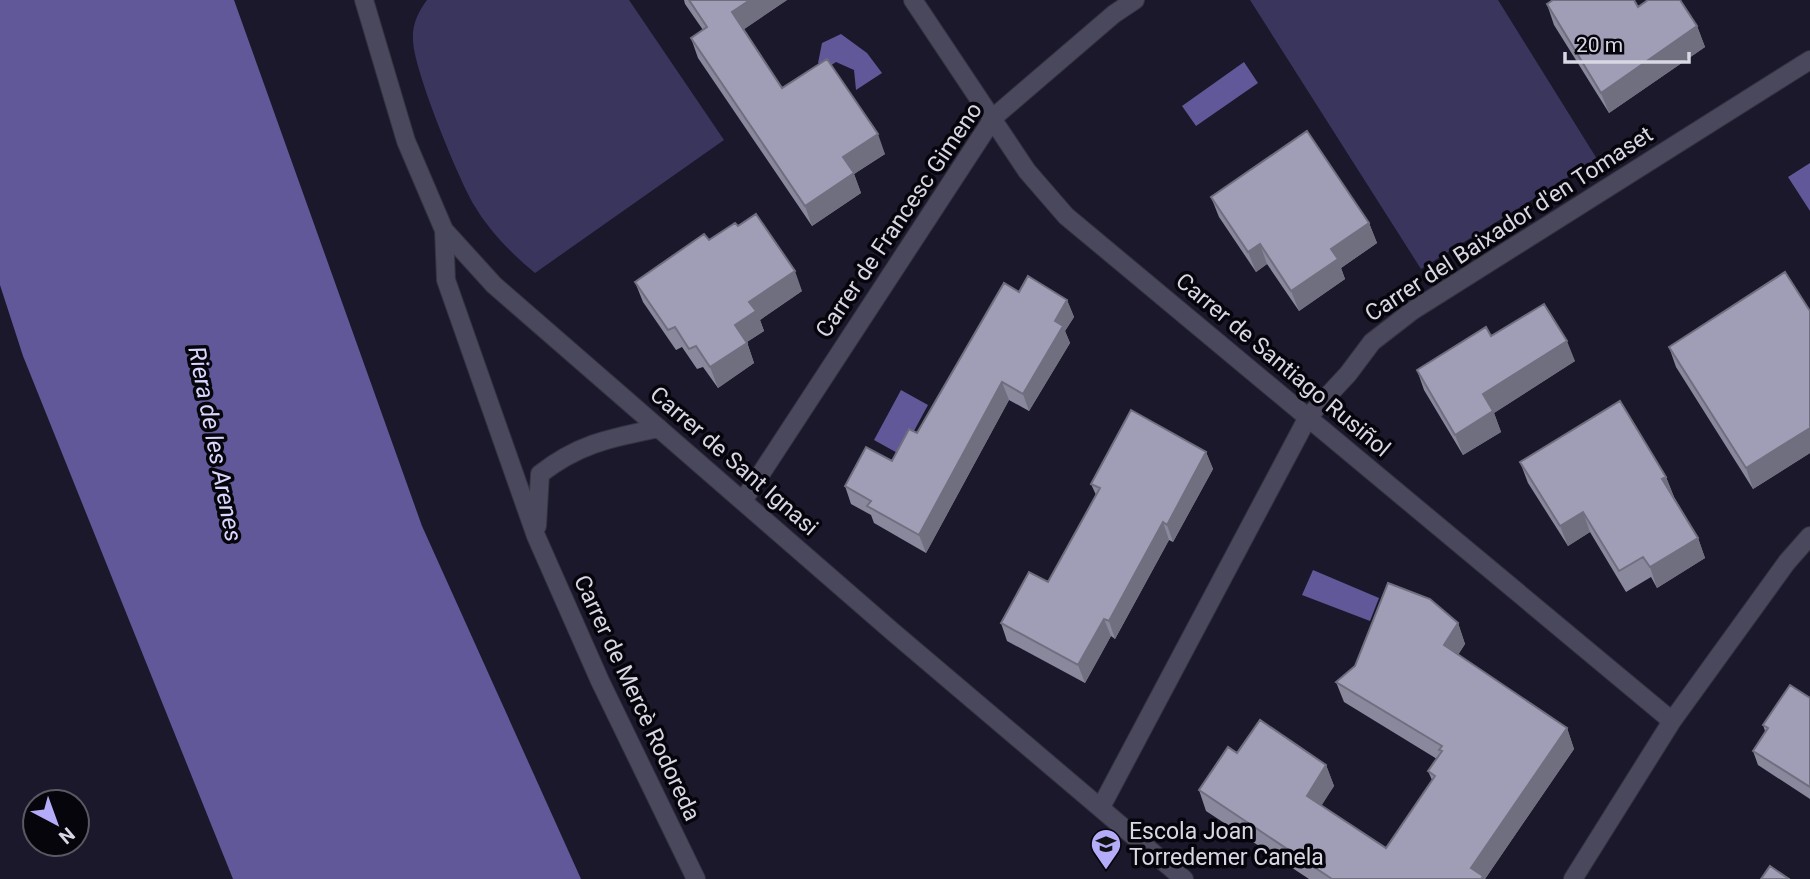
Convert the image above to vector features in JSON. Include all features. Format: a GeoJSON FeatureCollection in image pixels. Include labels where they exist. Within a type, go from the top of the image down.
{"type":"FeatureCollection","features":[{"type":"Feature","properties":{"kind":"street","name":"Carrer de Santiago Rusiñol"},"geometry":{"type":"LineString","coordinates":[[913,0],[994,117],[1027,170],[1066,216],[1672,721]]}},
{"type":"Feature","properties":{"kind":"street","name":"Carrer de Francesc Gimeno"},"geometry":{"type":"LineString","coordinates":[[743,501],[994,117],[1114,14],[1135,0]]}},
{"type":"Feature","properties":{"kind":"street","name":"Carrer de Sant Ignasi"},"geometry":{"type":"LineString","coordinates":[[365,1],[406,141],[444,230],[494,285],[1184,879]]}},
{"type":"Feature","properties":{"kind":"street","name":"Carrer del Baixador d'en Tomaset"},"geometry":{"type":"LineString","coordinates":[[1101,807],[1308,417],[1348,374],[1372,342],[1412,312],[1810,60]]}},
{"type":"Feature","properties":{"kind":"street","name":"Carrer de Mercè Rodoreda"},"geometry":{"type":"LineString","coordinates":[[444,230],[446,279],[536,537],[600,681],[696,879]]}},
{"type":"Feature","properties":{"kind":"street","name":"Carrer de Mercè Rodoreda"},"geometry":{"type":"LineString","coordinates":[[536,537],[540,474],[564,455],[592,442],[659,428]]}},
{"type":"Feature","properties":{"kind":"street"},"geometry":{"type":"LineString","coordinates":[[1573,879],[1672,721],[1787,562],[1810,536]]}},
{"type":"Feature","properties":{"kind":"shaded area"},"geometry":{"type":"Polygon","coordinates":[[[427,0],[629,0],[724,140],[535,273],[502,242],[480,215],[438,123],[420,74],[413,40],[416,19],[427,0]]]}},
{"type":"Feature","properties":{"kind":"shaded area"},"geometry":{"type":"Polygon","coordinates":[[[1250,0],[1498,0],[1597,159],[1421,269],[1250,0]]]}},
{"type":"Feature","properties":{"kind":"water","name":"Riera de les Arenes"},"geometry":{"type":"Polygon","coordinates":[[[0,0],[234,0],[422,526],[581,879],[233,879],[23,356],[0,285],[0,0]]]}},
{"type":"Feature","properties":{"kind":"water"},"geometry":{"type":"Polygon","coordinates":[[[841,34],[867,53],[882,73],[856,90],[854,70],[836,62],[830,66],[818,63],[822,43],[841,34]]]}},
{"type":"Feature","properties":{"kind":"water"},"geometry":{"type":"Polygon","coordinates":[[[1244,62],[1258,83],[1196,126],[1182,106],[1244,62]]]}},
{"type":"Feature","properties":{"kind":"water"},"geometry":{"type":"Polygon","coordinates":[[[1810,163],[1810,211],[1788,177],[1810,163]]]}},
{"type":"Feature","properties":{"kind":"water"},"geometry":{"type":"Polygon","coordinates":[[[901,390],[928,405],[901,455],[874,440],[901,390]]]}},
{"type":"Feature","properties":{"kind":"water"},"geometry":{"type":"Polygon","coordinates":[[[1313,570],[1379,598],[1370,621],[1302,595],[1313,570]]]}},
{"type":"Feature","properties":{"kind":"building"},"geometry":{"type":"Polygon","coordinates":[[[689,0],[750,0],[732,12],[782,88],[827,59],[878,134],[843,157],[854,173],[805,206],[691,38],[707,27],[689,0]]]}},
{"type":"Feature","properties":{"kind":"building"},"geometry":{"type":"Polygon","coordinates":[[[1553,0],[1634,0],[1638,7],[1648,0],[1680,0],[1697,26],[1601,93],[1547,4],[1553,0]]]}},
{"type":"Feature","properties":{"kind":"building"},"geometry":{"type":"Polygon","coordinates":[[[1307,131],[1369,223],[1331,249],[1338,259],[1291,291],[1260,244],[1248,252],[1211,197],[1307,131]]]}},
{"type":"Feature","properties":{"kind":"building"},"geometry":{"type":"Polygon","coordinates":[[[756,214],[795,271],[749,302],[756,311],[735,325],[747,343],[710,367],[696,346],[689,349],[675,327],[668,330],[635,282],[704,234],[709,240],[735,223],[738,226],[756,214]]]}},
{"type":"Feature","properties":{"kind":"building"},"geometry":{"type":"Polygon","coordinates":[[[1785,272],[1810,311],[1810,428],[1746,468],[1669,347],[1785,272]]]}},
{"type":"Feature","properties":{"kind":"building"},"geometry":{"type":"Polygon","coordinates":[[[1028,276],[1067,300],[1055,321],[1063,326],[1023,394],[1002,382],[919,535],[867,506],[871,501],[845,486],[866,447],[892,461],[909,429],[917,433],[1004,283],[1019,292],[1028,276]]]}},
{"type":"Feature","properties":{"kind":"building"},"geometry":{"type":"Polygon","coordinates":[[[1544,304],[1567,341],[1483,394],[1493,411],[1455,435],[1417,370],[1486,327],[1491,336],[1544,304]]]}},
{"type":"Feature","properties":{"kind":"building"},"geometry":{"type":"Polygon","coordinates":[[[1620,401],[1666,477],[1662,479],[1698,538],[1650,567],[1643,557],[1619,571],[1583,512],[1560,526],[1520,462],[1620,401]]]}},
{"type":"Feature","properties":{"kind":"building"},"geometry":{"type":"Polygon","coordinates":[[[1131,410],[1206,452],[1167,525],[1163,522],[1109,621],[1104,619],[1078,665],[1001,623],[1029,572],[1048,582],[1100,488],[1091,484],[1131,410]]]}},
{"type":"Feature","properties":{"kind":"building"},"geometry":{"type":"Polygon","coordinates":[[[1388,583],[1430,599],[1458,623],[1444,645],[1567,728],[1471,868],[1483,876],[1481,879],[1332,879],[1199,790],[1228,747],[1237,753],[1260,720],[1326,765],[1307,796],[1386,848],[1435,776],[1428,771],[1442,751],[1439,750],[1442,746],[1336,682],[1355,666],[1388,583]]]}},
{"type":"Feature","properties":{"kind":"building"},"geometry":{"type":"Polygon","coordinates":[[[1790,685],[1810,698],[1810,787],[1753,751],[1768,728],[1763,725],[1790,685]]]}},
{"type":"Feature","properties":{"kind":"building"},"geometry":{"type":"Polygon","coordinates":[[[1770,866],[1789,879],[1761,879],[1770,866]]]}},
{"type":"Feature","properties":{"kind":"place","name":"Escola Joan Torredemer Canela"},"geometry":{"type":"Point","coordinates":[1106,871]}}]}
